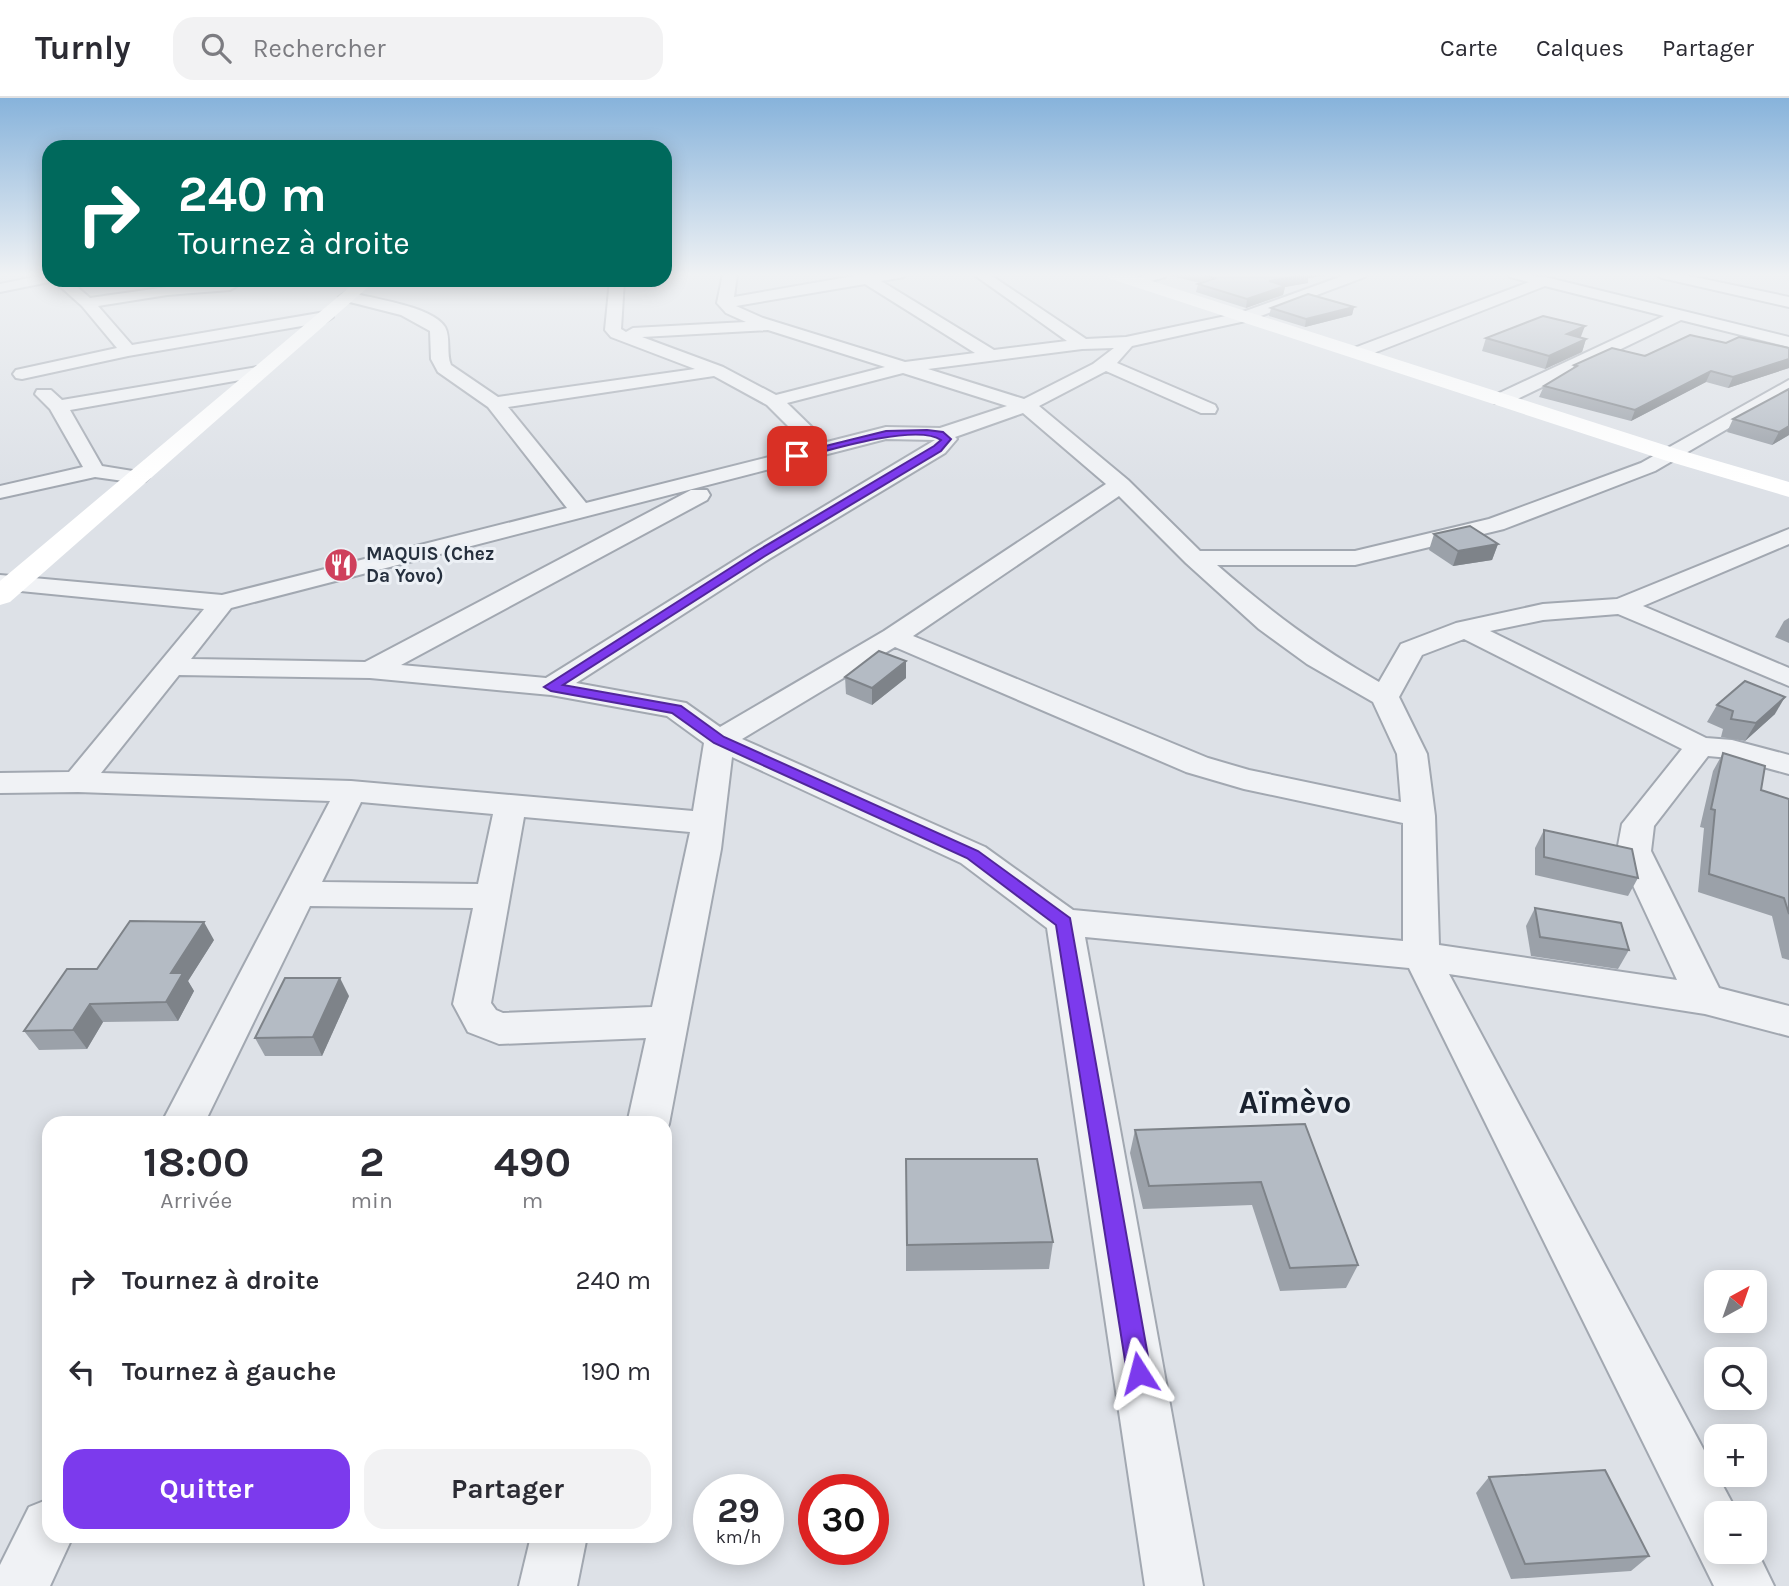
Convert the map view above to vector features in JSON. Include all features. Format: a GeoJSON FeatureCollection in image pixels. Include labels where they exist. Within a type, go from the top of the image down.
{"type":"FeatureCollection","features":[{"type":"Feature","properties":{"kind":"main road"},"geometry":{"type":"LineString","coordinates":[[5,587],[222,407],[257,372],[292,343]]}},
{"type":"Feature","properties":{"kind":"main road"},"geometry":{"type":"LineString","coordinates":[[1332,343],[1672,455],[1789,490]]}},
{"type":"Feature","properties":{"kind":"street"},"geometry":{"type":"LineString","coordinates":[[122,343],[128,351]]}},
{"type":"Feature","properties":{"kind":"street"},"geometry":{"type":"LineString","coordinates":[[0,370],[22,374],[175,343]]}},
{"type":"Feature","properties":{"kind":"street"},"geometry":{"type":"LineString","coordinates":[[439,343],[440,359],[444,368],[495,403],[582,512]]}},
{"type":"Feature","properties":{"kind":"street"},"geometry":{"type":"LineString","coordinates":[[643,343],[717,371],[774,401],[823,449]]}},
{"type":"Feature","properties":{"kind":"street"},"geometry":{"type":"LineString","coordinates":[[828,343],[1027,406],[1120,485],[1194,558],[1269,623],[1317,659],[1385,697],[1412,754],[1419,816],[1421,956],[1704,1507]]}},
{"type":"Feature","properties":{"kind":"street"},"geometry":{"type":"LineString","coordinates":[[971,343],[990,355]]}},
{"type":"Feature","properties":{"kind":"street"},"geometry":{"type":"LineString","coordinates":[[774,401],[905,367],[1094,343]]}},
{"type":"Feature","properties":{"kind":"street"},"geometry":{"type":"LineString","coordinates":[[5,587],[222,603],[886,433],[940,434],[1027,406],[1107,365],[1124,349],[1126,343]]}},
{"type":"Feature","properties":{"kind":"street"},"geometry":{"type":"LineString","coordinates":[[1360,352],[1382,343]]}},
{"type":"Feature","properties":{"kind":"street"},"geometry":{"type":"LineString","coordinates":[[1502,399],[1618,343]]}},
{"type":"Feature","properties":{"kind":"street"},"geometry":{"type":"LineString","coordinates":[[1107,365],[1208,409]]}},
{"type":"Feature","properties":{"kind":"street"},"geometry":{"type":"LineString","coordinates":[[495,403],[717,371]]}},
{"type":"Feature","properties":{"kind":"street"},"geometry":{"type":"LineString","coordinates":[[58,406],[257,372]]}},
{"type":"Feature","properties":{"kind":"street"},"geometry":{"type":"LineString","coordinates":[[22,374],[58,406],[94,471]]}},
{"type":"Feature","properties":{"kind":"street"},"geometry":{"type":"LineString","coordinates":[[1194,558],[1355,558],[1496,524],[1648,467],[1789,386]]}},
{"type":"Feature","properties":{"kind":"street"},"geometry":{"type":"LineString","coordinates":[[551,687],[761,554],[937,449],[947,439],[940,434]]}},
{"type":"Feature","properties":{"kind":"street"},"geometry":{"type":"LineString","coordinates":[[0,492],[94,471],[138,477]]}},
{"type":"Feature","properties":{"kind":"street"},"geometry":{"type":"LineString","coordinates":[[370,670],[745,471]]}},
{"type":"Feature","properties":{"kind":"street"},"geometry":{"type":"LineString","coordinates":[[719,740],[893,638],[1120,485]]}},
{"type":"Feature","properties":{"kind":"street"},"geometry":{"type":"LineString","coordinates":[[1385,697],[1411,650],[1465,629],[1543,612],[1621,606],[1789,536]]}},
{"type":"Feature","properties":{"kind":"street"},"geometry":{"type":"LineString","coordinates":[[1753,550],[1789,563]]}},
{"type":"Feature","properties":{"kind":"street"},"geometry":{"type":"LineString","coordinates":[[78,782],[222,603]]}},
{"type":"Feature","properties":{"kind":"street"},"geometry":{"type":"LineString","coordinates":[[1621,606],[1789,678]]}},
{"type":"Feature","properties":{"kind":"street"},"geometry":{"type":"LineString","coordinates":[[1465,629],[1700,746],[1732,749],[1789,765]]}},
{"type":"Feature","properties":{"kind":"street"},"geometry":{"type":"LineString","coordinates":[[893,638],[1197,765],[1244,779],[1419,816]]}},
{"type":"Feature","properties":{"kind":"street"},"geometry":{"type":"LineString","coordinates":[[171,667],[370,670],[551,687],[676,709],[719,740],[973,855],[1064,922],[1421,956],[1705,999],[1789,1021]]}},
{"type":"Feature","properties":{"kind":"street"},"geometry":{"type":"LineString","coordinates":[[650,1116],[708,823],[719,740]]}},
{"type":"Feature","properties":{"kind":"street"},"geometry":{"type":"LineString","coordinates":[[1700,746],[1638,824],[1634,851],[1705,999]]}},
{"type":"Feature","properties":{"kind":"street"},"geometry":{"type":"LineString","coordinates":[[0,783],[78,782],[317,792],[351,791],[708,823]]}},
{"type":"Feature","properties":{"kind":"street"},"geometry":{"type":"LineString","coordinates":[[186,1116],[351,791]]}},
{"type":"Feature","properties":{"kind":"street"},"geometry":{"type":"LineString","coordinates":[[510,807],[472,1004],[482,1021],[499,1030],[669,1022]]}},
{"type":"Feature","properties":{"kind":"street"},"geometry":{"type":"LineString","coordinates":[[299,894],[492,896]]}},
{"type":"Feature","properties":{"kind":"street"},"geometry":{"type":"LineString","coordinates":[[1064,922],[1174,1586]]}},
{"type":"Feature","properties":{"kind":"street"},"geometry":{"type":"LineString","coordinates":[[20,1586],[42,1541]]}},
{"type":"Feature","properties":{"kind":"street"},"geometry":{"type":"LineString","coordinates":[[548,1586],[557,1543]]}},
{"type":"Feature","properties":{"kind":"street"},"geometry":{"type":"LineString","coordinates":[[1733,1564],[1745,1586]]}},
{"type":"Feature","properties":{"kind":"building"},"geometry":{"type":"Polygon","coordinates":[[[1505,343],[1576,343],[1549,356],[1505,343]]]}},
{"type":"Feature","properties":{"kind":"building"},"geometry":{"type":"Polygon","coordinates":[[[1672,343],[1768,343],[1789,348],[1789,359],[1733,377],[1711,371],[1635,410],[1544,386],[1577,366],[1574,365],[1612,348],[1645,356],[1672,343]]]}},
{"type":"Feature","properties":{"kind":"building"},"geometry":{"type":"Polygon","coordinates":[[[1789,389],[1789,426],[1779,432],[1733,419],[1789,389]]]}},
{"type":"Feature","properties":{"kind":"building"},"geometry":{"type":"Polygon","coordinates":[[[1470,526],[1498,544],[1458,551],[1434,534],[1470,526]]]}},
{"type":"Feature","properties":{"kind":"building"},"geometry":{"type":"Polygon","coordinates":[[[879,651],[906,661],[872,688],[845,677],[879,651]]]}},
{"type":"Feature","properties":{"kind":"building"},"geometry":{"type":"Polygon","coordinates":[[[1745,681],[1785,697],[1756,723],[1731,719],[1733,711],[1717,705],[1745,681]]]}},
{"type":"Feature","properties":{"kind":"building"},"geometry":{"type":"Polygon","coordinates":[[[1723,753],[1765,766],[1761,790],[1789,799],[1789,914],[1784,898],[1709,874],[1715,810],[1711,809],[1723,753]]]}},
{"type":"Feature","properties":{"kind":"building"},"geometry":{"type":"Polygon","coordinates":[[[1544,830],[1632,849],[1638,878],[1544,857],[1544,830]]]}},
{"type":"Feature","properties":{"kind":"building"},"geometry":{"type":"Polygon","coordinates":[[[1535,908],[1621,923],[1629,950],[1540,937],[1535,908]]]}},
{"type":"Feature","properties":{"kind":"building"},"geometry":{"type":"Polygon","coordinates":[[[130,921],[204,922],[171,973],[183,973],[166,1002],[90,1004],[73,1030],[24,1031],[67,969],[97,969],[130,921]]]}},
{"type":"Feature","properties":{"kind":"building"},"geometry":{"type":"Polygon","coordinates":[[[285,978],[340,978],[313,1037],[255,1038],[285,978]]]}},
{"type":"Feature","properties":{"kind":"building"},"geometry":{"type":"Polygon","coordinates":[[[1305,1124],[1358,1265],[1290,1268],[1261,1182],[1149,1186],[1135,1130],[1305,1124]]]}},
{"type":"Feature","properties":{"kind":"building"},"geometry":{"type":"Polygon","coordinates":[[[906,1159],[1037,1159],[1053,1242],[907,1245],[906,1159]]]}},
{"type":"Feature","properties":{"kind":"building"},"geometry":{"type":"Polygon","coordinates":[[[1605,1470],[1649,1556],[1525,1564],[1489,1477],[1605,1470]]]}},
{"type":"Feature","properties":{"kind":"place","name":"MAQUIS (Chez Da Yovo)"},"geometry":{"type":"Point","coordinates":[341,565]}},
{"type":"Feature","properties":{"kind":"district","name":"Aïmèvo"},"geometry":{"type":"Point","coordinates":[1295,1102]}},
{"type":"Feature","properties":{"kind":"route"},"geometry":{"type":"LineString","coordinates":[[797,456],[886,433],[940,434],[947,439],[937,449],[761,554],[551,687],[676,709],[719,740],[973,855],[1064,922],[1139,1373]]}}]}
